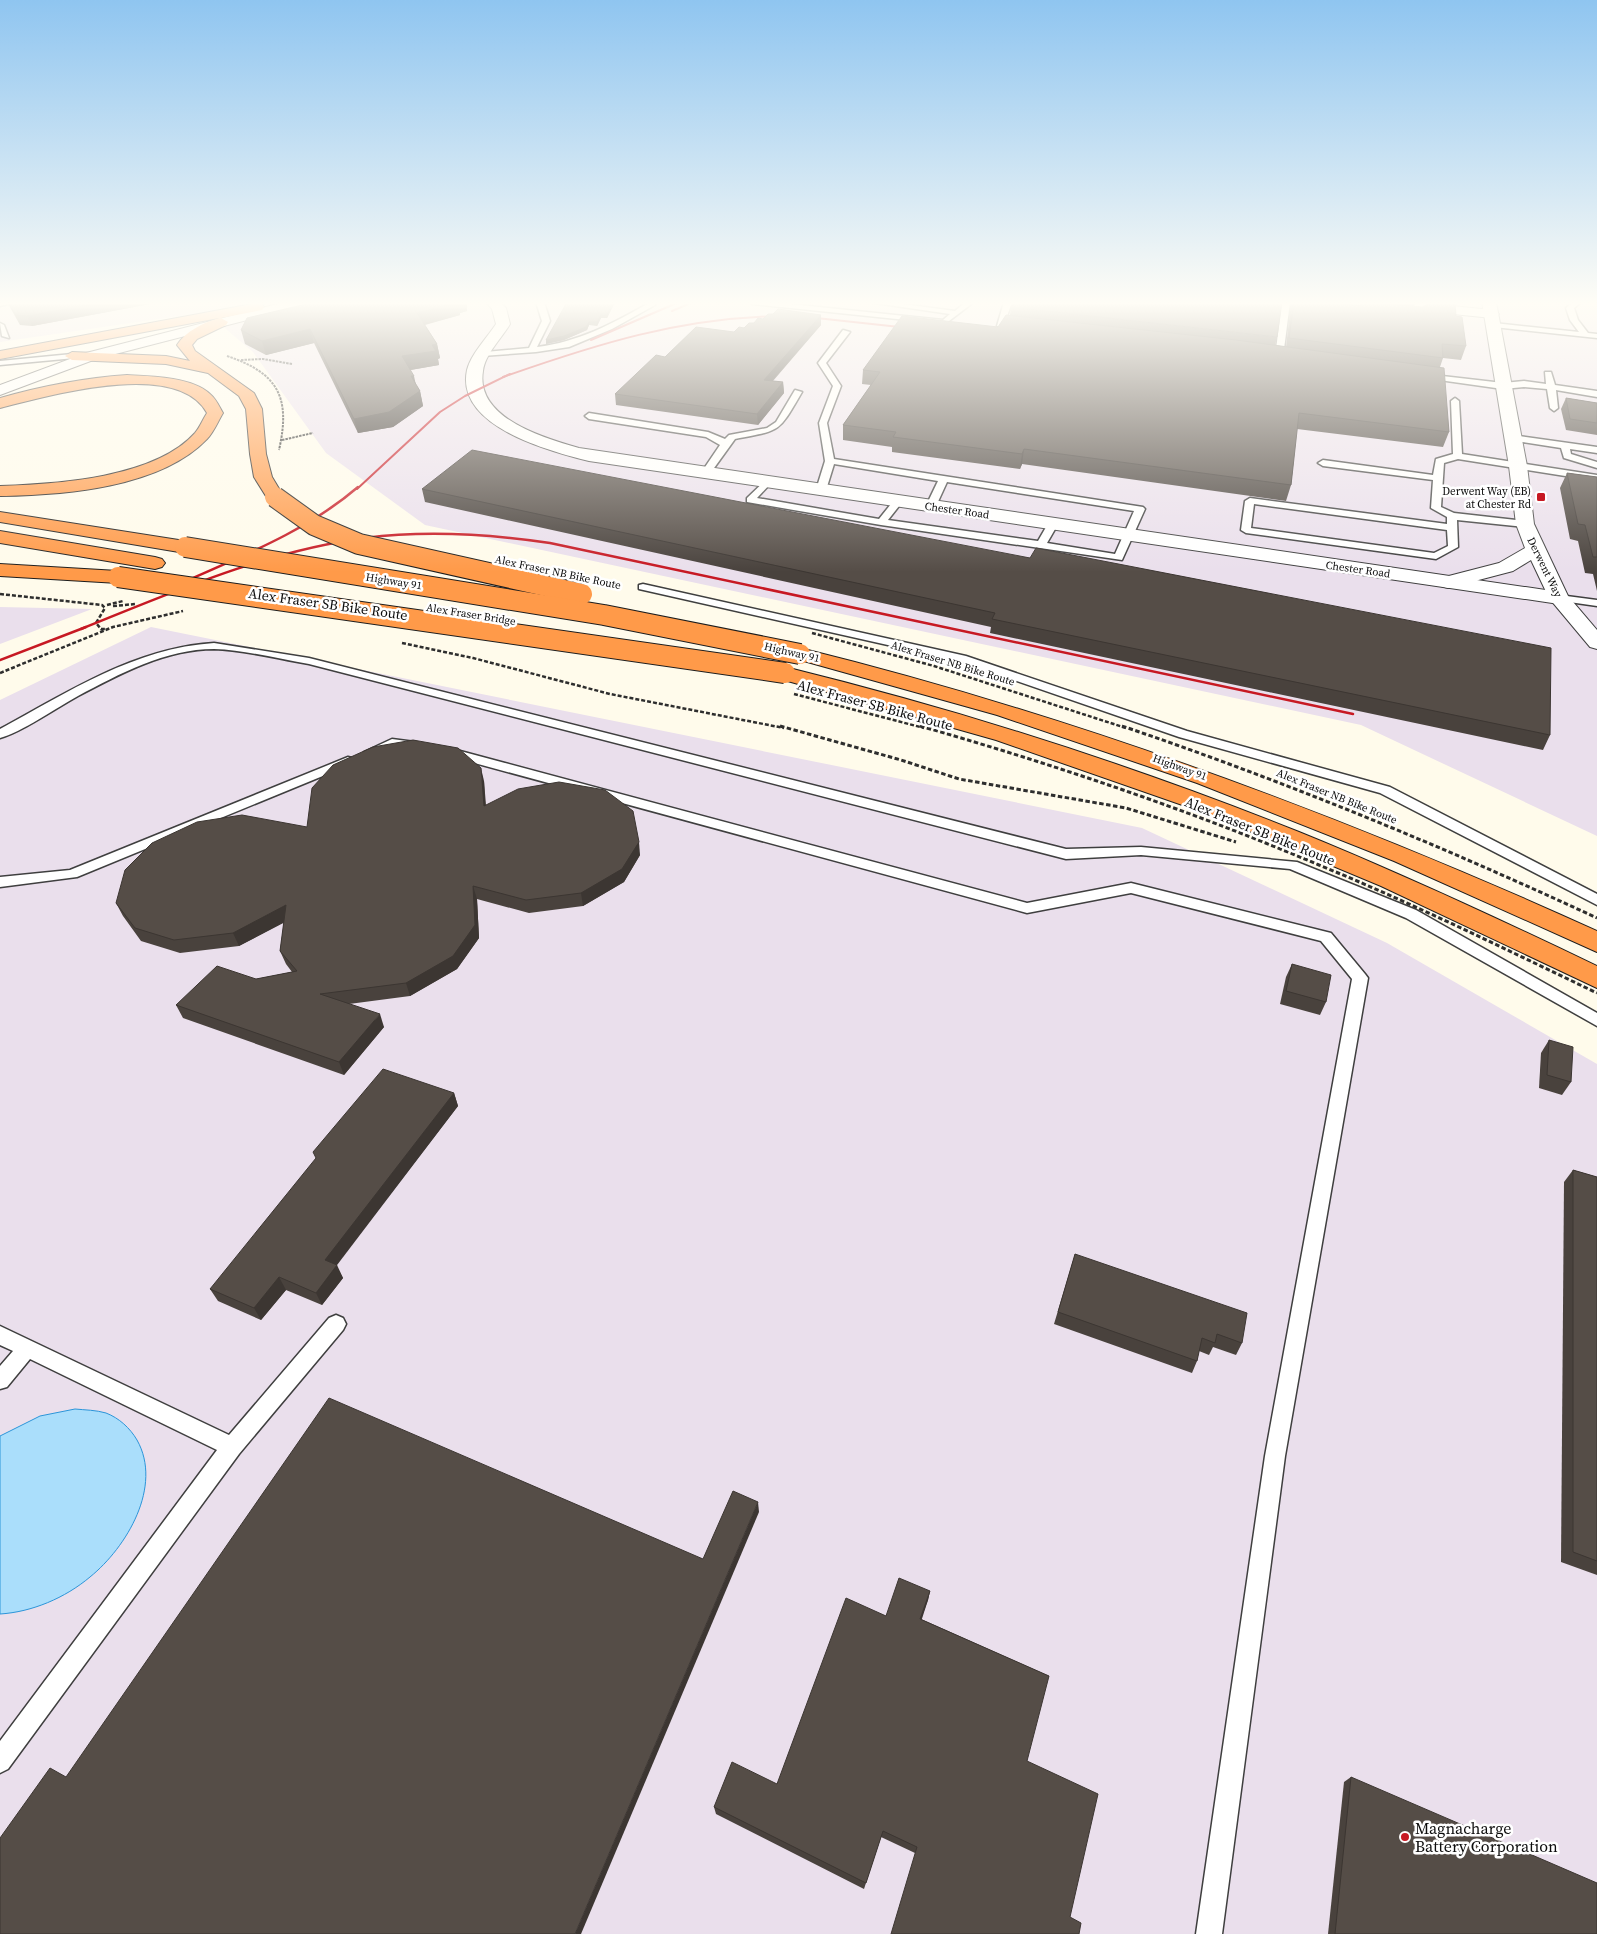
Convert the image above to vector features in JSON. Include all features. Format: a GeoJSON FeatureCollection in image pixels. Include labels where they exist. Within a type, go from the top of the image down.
{"type":"FeatureCollection","features":[{"type":"Feature","properties":{"kind":"highway"},"geometry":{"type":"LineString","coordinates":[[0,403],[45,392]]}},
{"type":"Feature","properties":{"kind":"highway"},"geometry":{"type":"LineString","coordinates":[[0,491],[78,486],[125,476],[152,466],[194,444],[212,425],[215,413],[210,403],[198,392]]}},
{"type":"Feature","properties":{"kind":"highway"},"geometry":{"type":"LineString","coordinates":[[245,392],[254,409],[262,469],[275,497],[288,509],[305,520],[360,544],[685,616],[800,654]]}},
{"type":"Feature","properties":{"kind":"highway","name":"Highway 91"},"geometry":{"type":"LineString","coordinates":[[0,517],[604,615],[800,654],[1002,708],[1145,755],[1379,844],[1597,942]]}},
{"type":"Feature","properties":{"kind":"highway"},"geometry":{"type":"LineString","coordinates":[[0,537],[155,563]]}},
{"type":"Feature","properties":{"kind":"highway"},"geometry":{"type":"LineString","coordinates":[[0,550],[155,563]]}},
{"type":"Feature","properties":{"kind":"highway","name":"Alex Fraser Bridge"},"geometry":{"type":"LineString","coordinates":[[155,563],[588,634],[785,682]]}},
{"type":"Feature","properties":{"kind":"highway"},"geometry":{"type":"LineString","coordinates":[[0,570],[26,569],[118,577],[785,682]]}},
{"type":"Feature","properties":{"kind":"highway","name":"Highway 91"},"geometry":{"type":"LineString","coordinates":[[785,682],[986,729],[1146,783],[1361,867],[1597,978]]}},
{"type":"Feature","properties":{"kind":"street","name":"Chester Road"},"geometry":{"type":"LineString","coordinates":[[475,392],[478,399],[501,423],[546,445],[589,456],[1559,598]]}},
{"type":"Feature","properties":{"kind":"street","name":"Derwent Way"},"geometry":{"type":"LineString","coordinates":[[1504,392],[1518,466],[1525,524],[1535,550],[1559,598],[1597,643]]}},
{"type":"Feature","properties":{"kind":"street"},"geometry":{"type":"LineString","coordinates":[[1448,582],[1506,567],[1535,550]]}},
{"type":"Feature","properties":{"kind":"lane"},"geometry":{"type":"LineString","coordinates":[[706,473],[725,444],[732,438],[775,428],[798,392]]}},
{"type":"Feature","properties":{"kind":"lane"},"geometry":{"type":"LineString","coordinates":[[821,490],[830,461],[823,423],[835,392]]}},
{"type":"Feature","properties":{"kind":"lane"},"geometry":{"type":"LineString","coordinates":[[1552,392],[1554,408]]}},
{"type":"Feature","properties":{"kind":"lane"},"geometry":{"type":"LineString","coordinates":[[1455,401],[1458,456]]}},
{"type":"Feature","properties":{"kind":"lane"},"geometry":{"type":"LineString","coordinates":[[589,416],[695,432],[719,439],[725,444]]}},
{"type":"Feature","properties":{"kind":"lane"},"geometry":{"type":"LineString","coordinates":[[1512,438],[1597,450]]}},
{"type":"Feature","properties":{"kind":"lane"},"geometry":{"type":"LineString","coordinates":[[1564,445],[1567,456],[1597,465]]}},
{"type":"Feature","properties":{"kind":"lane"},"geometry":{"type":"LineString","coordinates":[[1525,524],[1452,516],[1436,508],[1439,461],[1458,456],[1597,478]]}},
{"type":"Feature","properties":{"kind":"lane"},"geometry":{"type":"LineString","coordinates":[[768,482],[750,500],[1118,558],[1130,535],[1140,508],[830,461]]}},
{"type":"Feature","properties":{"kind":"lane"},"geometry":{"type":"LineString","coordinates":[[1323,463],[1438,478]]}},
{"type":"Feature","properties":{"kind":"lane"},"geometry":{"type":"LineString","coordinates":[[930,506],[944,479]]}},
{"type":"Feature","properties":{"kind":"lane"},"geometry":{"type":"LineString","coordinates":[[881,522],[898,501]]}},
{"type":"Feature","properties":{"kind":"lane"},"geometry":{"type":"LineString","coordinates":[[1452,516],[1453,547],[1436,556],[1246,530],[1250,501],[1452,528]]}},
{"type":"Feature","properties":{"kind":"lane"},"geometry":{"type":"LineString","coordinates":[[1041,545],[1053,524]]}},
{"type":"Feature","properties":{"kind":"lane"},"geometry":{"type":"LineString","coordinates":[[643,587],[962,658],[1183,734],[1385,790],[1597,900]]}},
{"type":"Feature","properties":{"kind":"lane"},"geometry":{"type":"LineString","coordinates":[[1559,598],[1597,602]]}},
{"type":"Feature","properties":{"kind":"lane"},"geometry":{"type":"LineString","coordinates":[[0,734],[103,680],[157,655],[214,646],[309,661],[1066,854],[1140,851],[1292,865],[1411,914],[1597,1020]]}},
{"type":"Feature","properties":{"kind":"lane"},"geometry":{"type":"LineString","coordinates":[[0,882],[72,874],[392,743],[433,749],[1027,908],[1131,888],[1326,937],[1360,978],[1276,1456],[1209,1934]]}},
{"type":"Feature","properties":{"kind":"lane"},"geometry":{"type":"LineString","coordinates":[[0,1762],[232,1447],[336,1324]]}},
{"type":"Feature","properties":{"kind":"lane"},"geometry":{"type":"LineString","coordinates":[[0,1335],[232,1447]]}},
{"type":"Feature","properties":{"kind":"lane"},"geometry":{"type":"LineString","coordinates":[[0,1380],[28,1348]]}},
{"type":"Feature","properties":{"kind":"path"},"geometry":{"type":"LineString","coordinates":[[282,440],[313,433]]}},
{"type":"Feature","properties":{"kind":"path"},"geometry":{"type":"LineString","coordinates":[[0,594],[115,606],[138,604]]}},
{"type":"Feature","properties":{"kind":"path"},"geometry":{"type":"LineString","coordinates":[[102,605],[105,608],[96,623],[101,629],[107,630]]}},
{"type":"Feature","properties":{"kind":"path"},"geometry":{"type":"LineString","coordinates":[[0,673],[107,630],[158,614],[192,610]]}},
{"type":"Feature","properties":{"kind":"path","name":"Alex Fraser NB Bike Route"},"geometry":{"type":"LineString","coordinates":[[808,632],[864,645],[961,674],[1241,768],[1418,838],[1597,918]]}},
{"type":"Feature","properties":{"kind":"path"},"geometry":{"type":"LineString","coordinates":[[394,642],[473,658],[610,694],[768,723],[901,760],[959,779],[1126,808],[1239,844]]}},
{"type":"Feature","properties":{"kind":"path","name":"Alex Fraser SB Bike Route"},"geometry":{"type":"LineString","coordinates":[[785,682],[979,743],[1201,818],[1279,848],[1439,917],[1597,993]]}},
{"type":"Feature","properties":{"kind":"shaded area"},"geometry":{"type":"Polygon","coordinates":[[[282,392],[1597,392],[1597,836],[1361,725],[425,525],[326,453],[282,392]]]}},
{"type":"Feature","properties":{"kind":"shaded area"},"geometry":{"type":"Polygon","coordinates":[[[0,607],[92,609],[0,644],[0,607]]]}},
{"type":"Feature","properties":{"kind":"shaded area"},"geometry":{"type":"Polygon","coordinates":[[[151,627],[1142,828],[1387,943],[1597,1064],[1597,1934],[0,1934],[0,700],[151,627]]]}},
{"type":"Feature","properties":{"kind":"water"},"geometry":{"type":"Polygon","coordinates":[[[75,1409],[98,1411],[111,1415],[124,1424],[137,1440],[144,1458],[146,1477],[143,1496],[137,1514],[128,1533],[117,1549],[104,1564],[80,1585],[48,1603],[12,1613],[0,1614],[0,1436],[40,1416],[75,1409]]]}},
{"type":"Feature","properties":{"kind":"building"},"geometry":{"type":"Polygon","coordinates":[[[341,392],[418,392],[389,412],[354,419],[341,392]]]}},
{"type":"Feature","properties":{"kind":"building"},"geometry":{"type":"Polygon","coordinates":[[[617,392],[775,392],[757,414],[615,394],[617,392]]]}},
{"type":"Feature","properties":{"kind":"building"},"geometry":{"type":"Polygon","coordinates":[[[866,392],[1446,392],[1449,432],[1299,413],[1291,485],[1024,449],[1022,454],[893,437],[896,432],[843,425],[866,392]]]}},
{"type":"Feature","properties":{"kind":"building"},"geometry":{"type":"Polygon","coordinates":[[[1566,398],[1597,403],[1597,423],[1570,419],[1566,398]]]}},
{"type":"Feature","properties":{"kind":"building"},"geometry":{"type":"Polygon","coordinates":[[[472,450],[1030,558],[1036,548],[1551,648],[1550,735],[992,619],[995,613],[422,489],[472,450]]]}},
{"type":"Feature","properties":{"kind":"building"},"geometry":{"type":"Polygon","coordinates":[[[1567,473],[1597,477],[1597,557],[1593,557],[1585,525],[1578,524],[1567,473]]]}},
{"type":"Feature","properties":{"kind":"building"},"geometry":{"type":"Polygon","coordinates":[[[413,740],[458,748],[481,768],[484,806],[518,789],[559,782],[605,790],[633,811],[639,842],[622,869],[581,893],[526,900],[473,886],[475,925],[453,956],[406,983],[320,994],[380,1014],[339,1062],[176,1005],[217,966],[256,979],[297,971],[280,951],[286,905],[233,933],[174,940],[135,928],[116,903],[125,870],[152,843],[197,822],[242,815],[307,827],[312,788],[333,765],[373,747],[413,740]]]}},
{"type":"Feature","properties":{"kind":"building"},"geometry":{"type":"Polygon","coordinates":[[[1292,964],[1331,975],[1326,1002],[1286,991],[1292,964]]]}},
{"type":"Feature","properties":{"kind":"building"},"geometry":{"type":"Polygon","coordinates":[[[1549,1040],[1573,1047],[1571,1082],[1547,1075],[1549,1040]]]}},
{"type":"Feature","properties":{"kind":"building"},"geometry":{"type":"Polygon","coordinates":[[[383,1069],[454,1093],[325,1260],[337,1265],[316,1293],[279,1277],[254,1308],[210,1289],[316,1158],[313,1152],[383,1069]]]}},
{"type":"Feature","properties":{"kind":"building"},"geometry":{"type":"Polygon","coordinates":[[[1573,1170],[1597,1177],[1597,1561],[1573,1552],[1573,1170]]]}},
{"type":"Feature","properties":{"kind":"building"},"geometry":{"type":"Polygon","coordinates":[[[1075,1254],[1247,1313],[1242,1343],[1217,1334],[1215,1343],[1202,1338],[1197,1361],[1058,1312],[1075,1254]]]}},
{"type":"Feature","properties":{"kind":"building"},"geometry":{"type":"Polygon","coordinates":[[[329,1398],[703,1559],[733,1491],[758,1502],[575,1934],[0,1934],[0,1838],[50,1768],[66,1777],[329,1398]]]}},
{"type":"Feature","properties":{"kind":"building"},"geometry":{"type":"Polygon","coordinates":[[[899,1578],[930,1591],[920,1619],[1049,1676],[1027,1761],[1098,1794],[1070,1917],[1081,1923],[1079,1934],[891,1934],[917,1847],[883,1831],[866,1883],[714,1807],[732,1762],[777,1784],[846,1598],[886,1616],[899,1578]]]}},
{"type":"Feature","properties":{"kind":"building","name":"Magnacharge Battery Corporation"},"geometry":{"type":"Polygon","coordinates":[[[1351,1777],[1597,1883],[1597,1934],[1335,1934],[1351,1777]]]}},
{"type":"Feature","properties":{"kind":"railway"},"geometry":{"type":"LineString","coordinates":[[357,489],[440,412],[473,392]]}},
{"type":"Feature","properties":{"kind":"railway"},"geometry":{"type":"LineString","coordinates":[[182,583],[296,530],[338,503],[358,487]]}},
{"type":"Feature","properties":{"kind":"railway"},"geometry":{"type":"LineString","coordinates":[[85,628],[185,587],[292,552],[365,538],[411,534],[481,535],[550,543],[1353,714]]}},
{"type":"Feature","properties":{"kind":"railway"},"geometry":{"type":"LineString","coordinates":[[0,660],[85,628]]}},
{"type":"Feature","properties":{"kind":"place","name":"Derwent Way (EB) at Chester Rd"},"geometry":{"type":"Point","coordinates":[1541,497]}},
{"type":"Feature","properties":{"kind":"place","name":"Magnacharge Battery Corporation"},"geometry":{"type":"Point","coordinates":[1405,1837]}}]}
